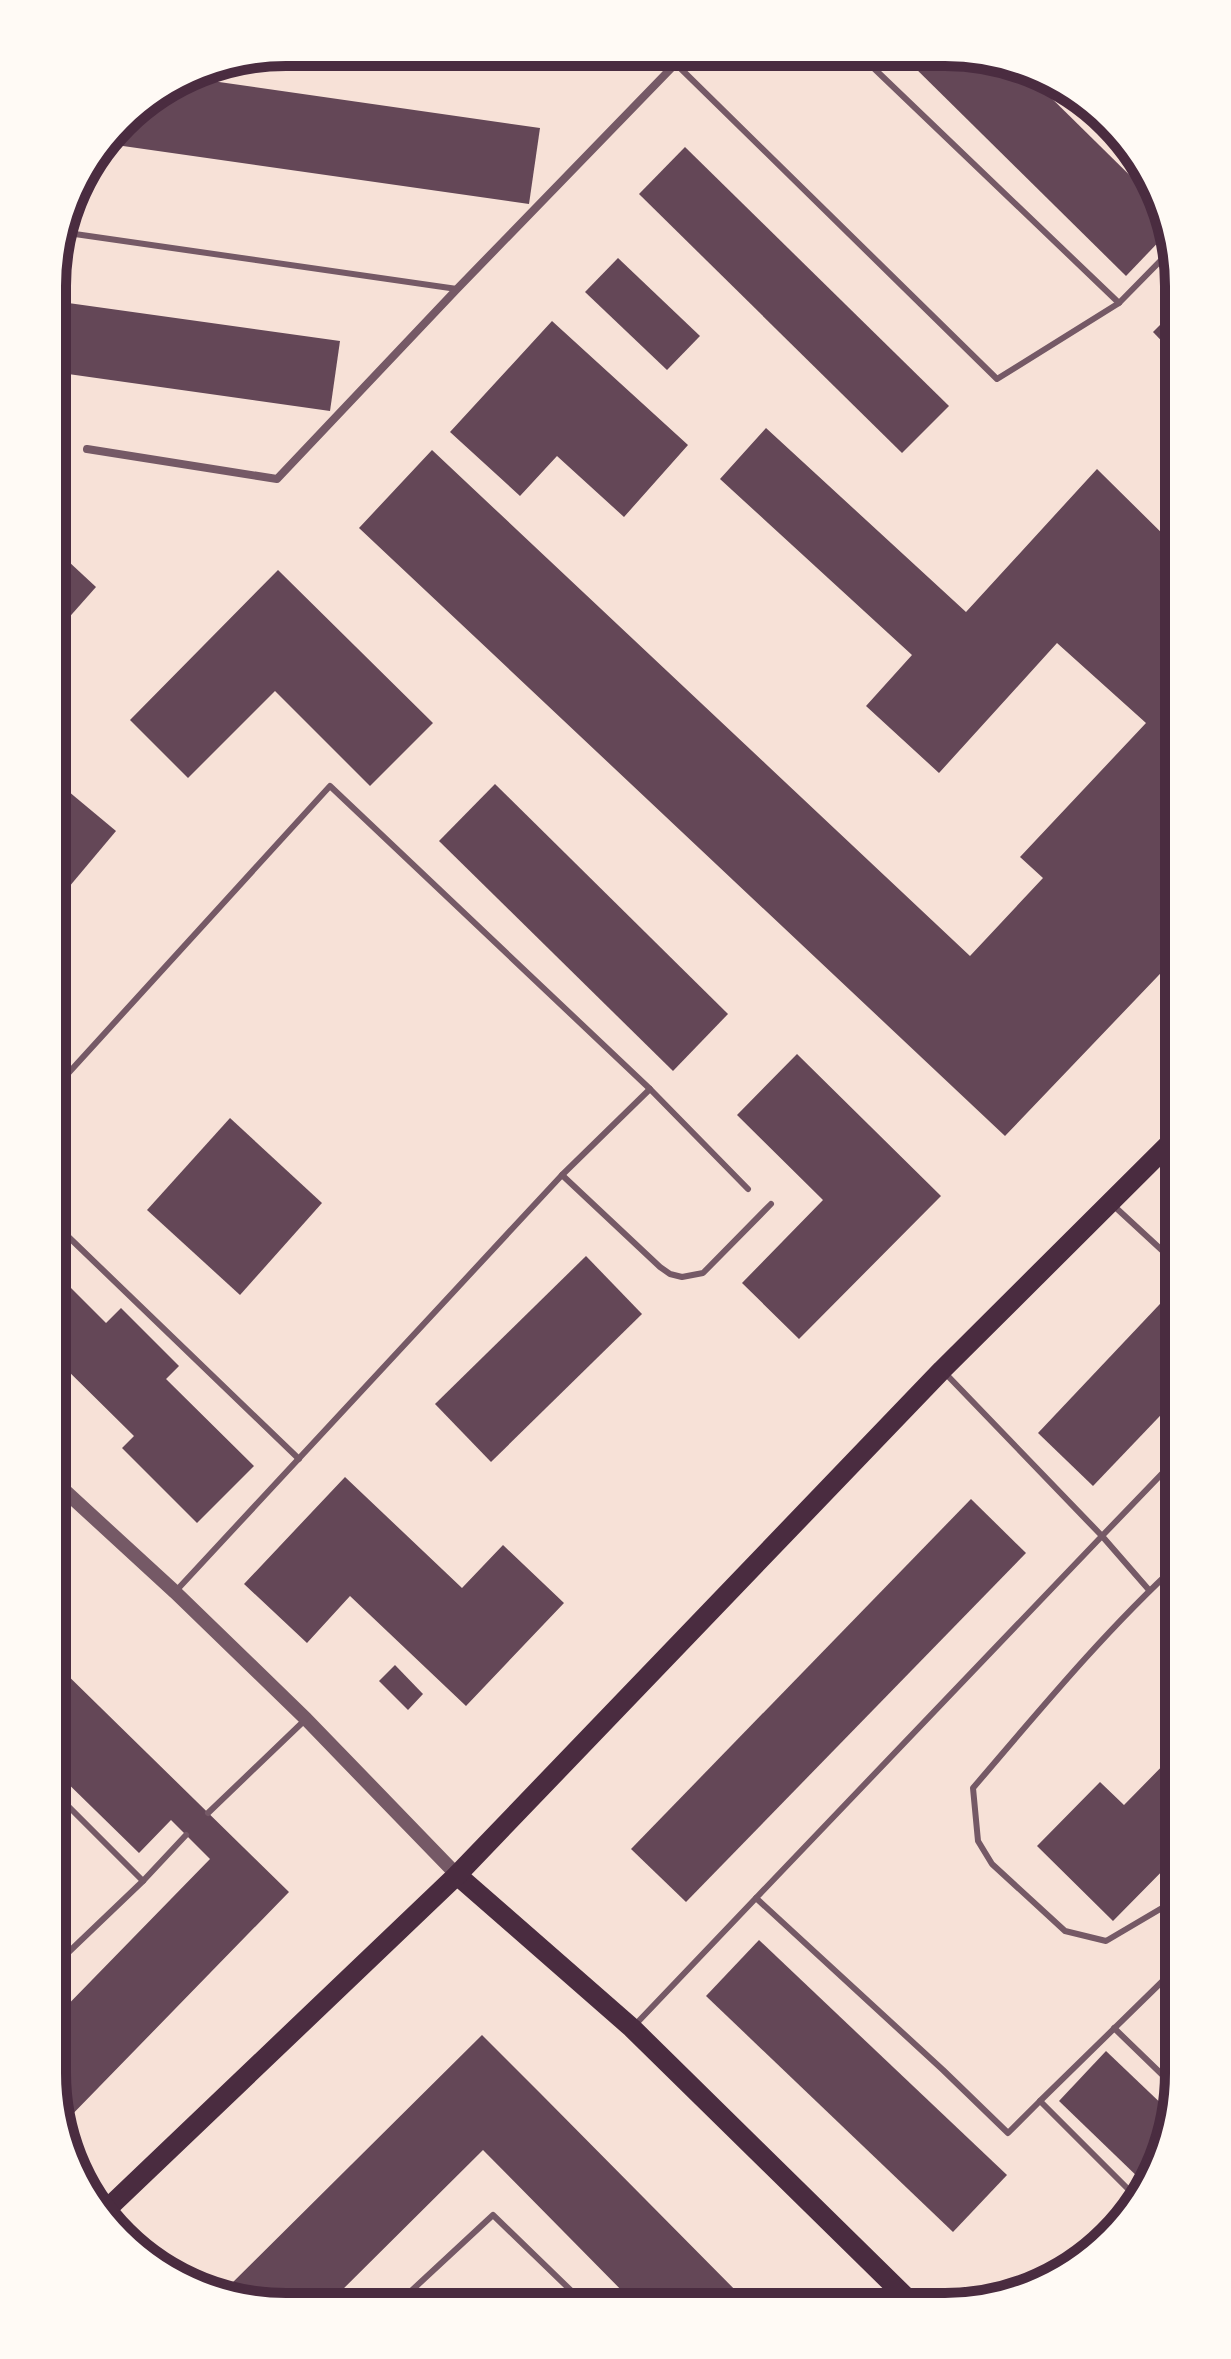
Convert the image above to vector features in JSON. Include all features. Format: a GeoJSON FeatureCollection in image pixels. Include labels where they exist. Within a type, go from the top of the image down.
{"type":"FeatureCollection","features":[{"type":"Feature","properties":{"kind":"main road"},"geometry":{"type":"LineString","coordinates":[[111,2205],[457,1875],[942,1370],[1165,1148]]}},
{"type":"Feature","properties":{"kind":"main road"},"geometry":{"type":"LineString","coordinates":[[457,1875],[632,2028],[902,2293]]}},
{"type":"Feature","properties":{"kind":"street"},"geometry":{"type":"LineString","coordinates":[[87,449],[277,479],[674,66]]}},
{"type":"Feature","properties":{"kind":"street"},"geometry":{"type":"LineString","coordinates":[[66,1492],[306,1719],[457,1875]]}},
{"type":"Feature","properties":{"kind":"lane"},"geometry":{"type":"LineString","coordinates":[[678,66],[997,379],[1119,303],[1163,258]]}},
{"type":"Feature","properties":{"kind":"lane"},"geometry":{"type":"LineString","coordinates":[[871,66],[1119,303]]}},
{"type":"Feature","properties":{"kind":"lane"},"geometry":{"type":"LineString","coordinates":[[72,234],[457,289]]}},
{"type":"Feature","properties":{"kind":"lane"},"geometry":{"type":"LineString","coordinates":[[66,1076],[330,786],[650,1089],[748,1189]]}},
{"type":"Feature","properties":{"kind":"lane"},"geometry":{"type":"LineString","coordinates":[[175,1592],[562,1175],[650,1089]]}},
{"type":"Feature","properties":{"kind":"lane"},"geometry":{"type":"LineString","coordinates":[[562,1175],[660,1267],[682,1277],[703,1273],[771,1204]]}},
{"type":"Feature","properties":{"kind":"lane"},"geometry":{"type":"LineString","coordinates":[[1110,1202],[1165,1253]]}},
{"type":"Feature","properties":{"kind":"lane"},"geometry":{"type":"LineString","coordinates":[[66,1235],[299,1459]]}},
{"type":"Feature","properties":{"kind":"lane"},"geometry":{"type":"LineString","coordinates":[[942,1370],[1102,1536],[1149,1590]]}},
{"type":"Feature","properties":{"kind":"lane"},"geometry":{"type":"LineString","coordinates":[[632,2028],[1165,1471]]}},
{"type":"Feature","properties":{"kind":"lane"},"geometry":{"type":"LineString","coordinates":[[1165,1576],[1054,1693],[973,1788],[978,1841],[992,1864],[1065,1931],[1106,1941],[1165,1906]]}},
{"type":"Feature","properties":{"kind":"lane"},"geometry":{"type":"LineString","coordinates":[[208,1813],[306,1719]]}},
{"type":"Feature","properties":{"kind":"lane"},"geometry":{"type":"LineString","coordinates":[[66,1804],[143,1881]]}},
{"type":"Feature","properties":{"kind":"lane"},"geometry":{"type":"LineString","coordinates":[[66,1955],[186,1835]]}},
{"type":"Feature","properties":{"kind":"lane"},"geometry":{"type":"LineString","coordinates":[[756,1898],[1008,2133],[1165,1979]]}},
{"type":"Feature","properties":{"kind":"lane"},"geometry":{"type":"LineString","coordinates":[[1114,2028],[1165,2077]]}},
{"type":"Feature","properties":{"kind":"lane"},"geometry":{"type":"LineString","coordinates":[[1040,2101],[1130,2191]]}},
{"type":"Feature","properties":{"kind":"lane"},"geometry":{"type":"LineString","coordinates":[[409,2293],[493,2215],[574,2293]]}},
{"type":"Feature","properties":{"kind":"building"},"geometry":{"type":"Polygon","coordinates":[[[913,66],[960,66],[988,70],[1042,89],[1140,185],[1160,240],[1126,276],[913,66]]]}},
{"type":"Feature","properties":{"kind":"building"},"geometry":{"type":"Polygon","coordinates":[[[209,81],[540,128],[529,204],[117,145],[152,111],[176,95],[209,81]]]}},
{"type":"Feature","properties":{"kind":"building"},"geometry":{"type":"Polygon","coordinates":[[[685,147],[949,406],[902,453],[639,194],[685,147]]]}},
{"type":"Feature","properties":{"kind":"building"},"geometry":{"type":"Polygon","coordinates":[[[618,258],[700,336],[667,370],[585,292],[618,258]]]}},
{"type":"Feature","properties":{"kind":"building"},"geometry":{"type":"Polygon","coordinates":[[[66,303],[340,341],[330,411],[66,374],[66,303]]]}},
{"type":"Feature","properties":{"kind":"building"},"geometry":{"type":"Polygon","coordinates":[[[1165,320],[1165,344],[1153,332],[1165,320]]]}},
{"type":"Feature","properties":{"kind":"building"},"geometry":{"type":"Polygon","coordinates":[[[552,321],[688,445],[624,517],[557,456],[520,496],[450,432],[552,321]]]}},
{"type":"Feature","properties":{"kind":"building"},"geometry":{"type":"Polygon","coordinates":[[[766,428],[966,612],[1097,469],[1165,536],[1165,969],[1005,1136],[359,528],[432,450],[970,956],[1043,878],[1020,857],[1146,723],[1057,643],[939,773],[866,706],[912,655],[720,479],[766,428]]]}},
{"type":"Feature","properties":{"kind":"building"},"geometry":{"type":"Polygon","coordinates":[[[66,559],[96,587],[66,621],[66,559]]]}},
{"type":"Feature","properties":{"kind":"building"},"geometry":{"type":"Polygon","coordinates":[[[278,570],[433,723],[370,786],[275,691],[188,778],[130,720],[278,570]]]}},
{"type":"Feature","properties":{"kind":"building"},"geometry":{"type":"Polygon","coordinates":[[[495,784],[728,1014],[673,1071],[439,841],[495,784]]]}},
{"type":"Feature","properties":{"kind":"building"},"geometry":{"type":"Polygon","coordinates":[[[66,789],[116,831],[66,891],[66,789]]]}},
{"type":"Feature","properties":{"kind":"building"},"geometry":{"type":"Polygon","coordinates":[[[797,1054],[941,1196],[799,1339],[742,1283],[823,1200],[737,1115],[797,1054]]]}},
{"type":"Feature","properties":{"kind":"building"},"geometry":{"type":"Polygon","coordinates":[[[230,1118],[322,1203],[240,1295],[147,1210],[230,1118]]]}},
{"type":"Feature","properties":{"kind":"building"},"geometry":{"type":"Polygon","coordinates":[[[586,1256],[642,1314],[491,1462],[435,1404],[586,1256]]]}},
{"type":"Feature","properties":{"kind":"building"},"geometry":{"type":"Polygon","coordinates":[[[66,1283],[106,1323],[121,1308],[179,1366],[166,1379],[254,1466],[197,1523],[122,1448],[134,1436],[66,1369],[66,1283]]]}},
{"type":"Feature","properties":{"kind":"building"},"geometry":{"type":"Polygon","coordinates":[[[1165,1299],[1165,1411],[1093,1486],[1038,1433],[1165,1299]]]}},
{"type":"Feature","properties":{"kind":"building"},"geometry":{"type":"Polygon","coordinates":[[[345,1477],[462,1588],[503,1545],[564,1603],[466,1706],[350,1596],[307,1643],[244,1584],[345,1477]]]}},
{"type":"Feature","properties":{"kind":"building"},"geometry":{"type":"Polygon","coordinates":[[[971,1499],[1026,1553],[686,1902],[631,1849],[971,1499]]]}},
{"type":"Feature","properties":{"kind":"building"},"geometry":{"type":"Polygon","coordinates":[[[395,1665],[423,1694],[408,1710],[379,1681],[395,1665]]]}},
{"type":"Feature","properties":{"kind":"building"},"geometry":{"type":"Polygon","coordinates":[[[66,1674],[289,1892],[70,2117],[66,2073],[66,2007],[210,1859],[171,1820],[139,1853],[66,1782],[66,1674]]]}},
{"type":"Feature","properties":{"kind":"building"},"geometry":{"type":"Polygon","coordinates":[[[1165,1763],[1165,1868],[1113,1921],[1037,1846],[1100,1782],[1124,1805],[1165,1763]]]}},
{"type":"Feature","properties":{"kind":"building"},"geometry":{"type":"Polygon","coordinates":[[[759,1940],[1007,2175],[953,2232],[706,1996],[759,1940]]]}},
{"type":"Feature","properties":{"kind":"building"},"geometry":{"type":"Polygon","coordinates":[[[482,2035],[738,2293],[624,2293],[483,2150],[339,2293],[286,2293],[229,2286],[482,2035]]]}},
{"type":"Feature","properties":{"kind":"building"},"geometry":{"type":"Polygon","coordinates":[[[1106,2051],[1163,2105],[1153,2144],[1138,2178],[1059,2101],[1106,2051]]]}}]}
